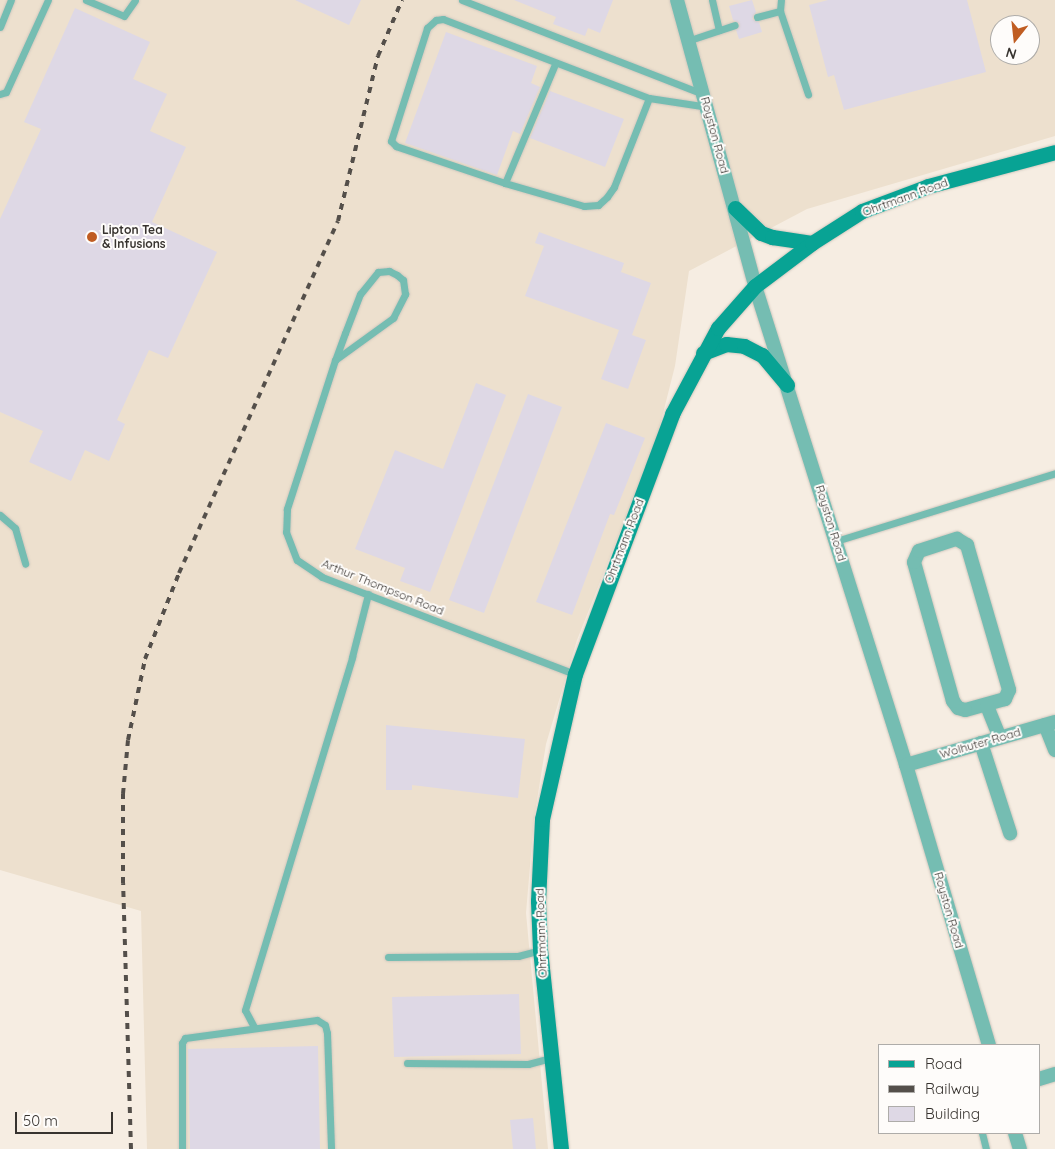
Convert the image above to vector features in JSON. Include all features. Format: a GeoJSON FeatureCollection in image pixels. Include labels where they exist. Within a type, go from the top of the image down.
{"type":"FeatureCollection","features":[{"type":"Feature","properties":{"kind":"main road","name":"Ohrtmann Road"},"geometry":{"type":"LineString","coordinates":[[560,1149],[540,949],[538,901],[542,819],[575,674],[672,414],[718,328],[755,286],[812,243],[862,212],[928,186],[1055,152]]}},
{"type":"Feature","properties":{"kind":"main road"},"geometry":{"type":"LineString","coordinates":[[735,208],[772,237],[812,243]]}},
{"type":"Feature","properties":{"kind":"main road"},"geometry":{"type":"LineString","coordinates":[[703,353],[726,344],[744,346],[762,354],[788,386]]}},
{"type":"Feature","properties":{"kind":"street","name":"Royston Road"},"geometry":{"type":"LineString","coordinates":[[676,0],[690,40],[755,286],[906,765],[988,1044]]}},
{"type":"Feature","properties":{"kind":"street"},"geometry":{"type":"LineString","coordinates":[[956,539],[967,545],[1009,686],[1005,699],[987,706],[965,710],[955,706],[914,562],[919,551],[956,539]]}},
{"type":"Feature","properties":{"kind":"street"},"geometry":{"type":"LineString","coordinates":[[987,706],[999,736]]}},
{"type":"Feature","properties":{"kind":"street","name":"Wolhuter Road"},"geometry":{"type":"LineString","coordinates":[[906,765],[982,743],[999,736],[1050,723]]}},
{"type":"Feature","properties":{"kind":"street"},"geometry":{"type":"LineString","coordinates":[[1050,723],[1055,750]]}},
{"type":"Feature","properties":{"kind":"street"},"geometry":{"type":"LineString","coordinates":[[982,743],[1010,833]]}},
{"type":"Feature","properties":{"kind":"street"},"geometry":{"type":"LineString","coordinates":[[1040,1079],[1055,1074]]}},
{"type":"Feature","properties":{"kind":"street"},"geometry":{"type":"LineString","coordinates":[[1015,1134],[1020,1149]]}},
{"type":"Feature","properties":{"kind":"lane"},"geometry":{"type":"LineString","coordinates":[[0,27],[11,0]]}},
{"type":"Feature","properties":{"kind":"lane"},"geometry":{"type":"LineString","coordinates":[[0,94],[6,92],[48,0]]}},
{"type":"Feature","properties":{"kind":"lane"},"geometry":{"type":"LineString","coordinates":[[86,0],[124,16],[134,0]]}},
{"type":"Feature","properties":{"kind":"lane"},"geometry":{"type":"LineString","coordinates":[[462,0],[706,101]]}},
{"type":"Feature","properties":{"kind":"lane"},"geometry":{"type":"LineString","coordinates":[[712,0],[719,30]]}},
{"type":"Feature","properties":{"kind":"lane"},"geometry":{"type":"LineString","coordinates":[[781,0],[780,11],[808,94]]}},
{"type":"Feature","properties":{"kind":"lane"},"geometry":{"type":"LineString","coordinates":[[757,17],[780,11]]}},
{"type":"Feature","properties":{"kind":"lane"},"geometry":{"type":"LineString","coordinates":[[649,98],[614,187],[598,204],[584,206],[506,183],[396,146],[391,141],[426,28],[436,20],[443,19],[555,64],[649,98],[706,101]]}},
{"type":"Feature","properties":{"kind":"lane"},"geometry":{"type":"LineString","coordinates":[[690,40],[735,25]]}},
{"type":"Feature","properties":{"kind":"lane"},"geometry":{"type":"LineString","coordinates":[[506,183],[555,64]]}},
{"type":"Feature","properties":{"kind":"lane","name":"Arthur Thompson Road"},"geometry":{"type":"LineString","coordinates":[[335,360],[393,318],[405,294],[402,280],[398,274],[389,271],[378,272],[360,294],[335,360],[286,509],[286,532],[297,560],[322,577],[575,674]]}},
{"type":"Feature","properties":{"kind":"lane"},"geometry":{"type":"LineString","coordinates":[[836,541],[1055,473]]}},
{"type":"Feature","properties":{"kind":"lane"},"geometry":{"type":"LineString","coordinates":[[0,516],[15,528],[25,564]]}},
{"type":"Feature","properties":{"kind":"lane"},"geometry":{"type":"LineString","coordinates":[[254,1027],[246,1010],[352,657],[368,594]]}},
{"type":"Feature","properties":{"kind":"lane"},"geometry":{"type":"LineString","coordinates":[[388,957],[518,956],[540,949]]}},
{"type":"Feature","properties":{"kind":"lane"},"geometry":{"type":"LineString","coordinates":[[182,1149],[183,1040],[189,1036],[317,1020],[325,1026],[331,1149]]}},
{"type":"Feature","properties":{"kind":"lane"},"geometry":{"type":"LineString","coordinates":[[407,1063],[528,1064],[551,1058]]}},
{"type":"Feature","properties":{"kind":"lane"},"geometry":{"type":"LineString","coordinates":[[982,1134],[986,1149]]}},
{"type":"Feature","properties":{"kind":"shaded area"},"geometry":{"type":"Polygon","coordinates":[[[0,0],[1055,0],[1055,136],[807,209],[689,271],[675,366],[656,441],[577,640],[546,744],[534,819],[526,913],[548,1149],[147,1149],[141,911],[0,870],[0,0]]]}},
{"type":"Feature","properties":{"kind":"building"},"geometry":{"type":"Polygon","coordinates":[[[295,0],[361,0],[349,25],[295,0]]]}},
{"type":"Feature","properties":{"kind":"building"},"geometry":{"type":"Polygon","coordinates":[[[514,0],[613,0],[600,33],[588,28],[585,36],[553,24],[556,17],[514,0]]]}},
{"type":"Feature","properties":{"kind":"building"},"geometry":{"type":"Polygon","coordinates":[[[752,0],[756,12],[752,19],[759,22],[762,32],[739,39],[736,30],[740,24],[733,20],[729,6],[752,0]]]}},
{"type":"Feature","properties":{"kind":"building"},"geometry":{"type":"Polygon","coordinates":[[[828,0],[967,0],[986,72],[844,110],[834,75],[828,77],[809,5],[828,0]]]}},
{"type":"Feature","properties":{"kind":"building","name":"Lipton Tea & Infusions"},"geometry":{"type":"Polygon","coordinates":[[[75,8],[150,42],[133,79],[167,94],[150,131],[186,147],[152,222],[217,252],[168,358],[149,350],[117,420],[125,424],[109,461],[85,450],[71,481],[29,462],[43,431],[0,412],[0,219],[41,129],[24,122],[75,8]]]}},
{"type":"Feature","properties":{"kind":"building"},"geometry":{"type":"Polygon","coordinates":[[[446,32],[537,66],[531,83],[540,87],[520,134],[513,131],[497,175],[405,143],[446,32]]]}},
{"type":"Feature","properties":{"kind":"building"},"geometry":{"type":"Polygon","coordinates":[[[550,91],[624,119],[605,167],[530,138],[550,91]]]}},
{"type":"Feature","properties":{"kind":"building"},"geometry":{"type":"Polygon","coordinates":[[[539,232],[624,263],[621,272],[651,283],[632,335],[646,340],[628,389],[601,379],[619,330],[525,296],[544,246],[535,243],[539,232]]]}},
{"type":"Feature","properties":{"kind":"building"},"geometry":{"type":"Polygon","coordinates":[[[476,383],[506,395],[430,592],[400,581],[405,568],[355,549],[395,450],[443,469],[476,383]]]}},
{"type":"Feature","properties":{"kind":"building"},"geometry":{"type":"Polygon","coordinates":[[[528,394],[562,407],[484,613],[449,600],[528,394]]]}},
{"type":"Feature","properties":{"kind":"building"},"geometry":{"type":"Polygon","coordinates":[[[606,423],[645,438],[614,515],[610,514],[572,615],[536,602],[606,423]]]}},
{"type":"Feature","properties":{"kind":"building"},"geometry":{"type":"Polygon","coordinates":[[[386,725],[525,739],[518,798],[412,785],[412,790],[386,790],[386,725]]]}},
{"type":"Feature","properties":{"kind":"building"},"geometry":{"type":"Polygon","coordinates":[[[519,994],[521,1054],[394,1057],[392,997],[519,994]]]}},
{"type":"Feature","properties":{"kind":"building"},"geometry":{"type":"Polygon","coordinates":[[[318,1046],[320,1149],[190,1149],[188,1049],[318,1046]]]}},
{"type":"Feature","properties":{"kind":"building"},"geometry":{"type":"Polygon","coordinates":[[[533,1118],[536,1149],[513,1149],[510,1120],[533,1118]]]}},
{"type":"Feature","properties":{"kind":"railway"},"geometry":{"type":"LineString","coordinates":[[131,1149],[123,883],[123,794],[128,740],[145,659],[179,573],[338,221],[378,56],[402,0]]}},
{"type":"Feature","properties":{"kind":"place","name":"Lipton Tea & Infusions"},"geometry":{"type":"Point","coordinates":[92,237]}}]}
